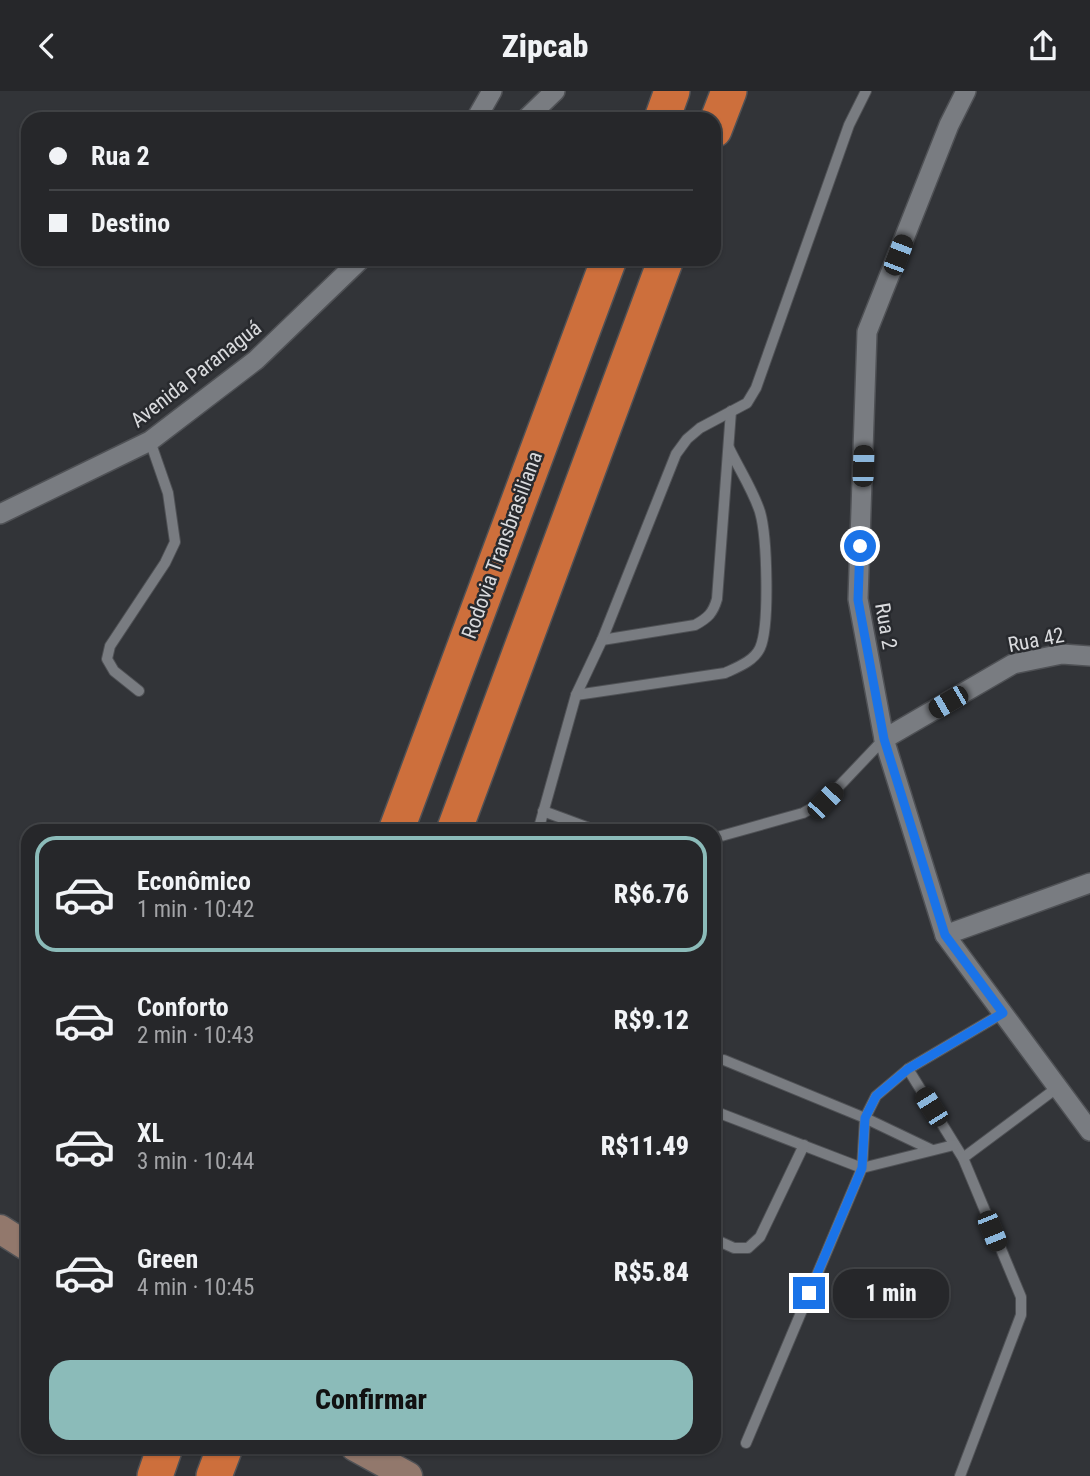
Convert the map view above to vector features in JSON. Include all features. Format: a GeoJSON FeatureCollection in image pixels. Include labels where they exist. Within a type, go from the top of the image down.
{"type":"FeatureCollection","features":[{"type":"Feature","properties":{"kind":"highway"},"geometry":{"type":"LineString","coordinates":[[664,112],[672,91]]}},
{"type":"Feature","properties":{"kind":"highway"},"geometry":{"type":"LineString","coordinates":[[721,112],[729,91]]}},
{"type":"Feature","properties":{"kind":"highway","name":"Rodovia Transbrasiliana"},"geometry":{"type":"LineString","coordinates":[[399,824],[606,266]]}},
{"type":"Feature","properties":{"kind":"highway"},"geometry":{"type":"LineString","coordinates":[[457,824],[663,266]]}},
{"type":"Feature","properties":{"kind":"highway"},"geometry":{"type":"LineString","coordinates":[[155,1476],[163,1454]]}},
{"type":"Feature","properties":{"kind":"highway"},"geometry":{"type":"LineString","coordinates":[[214,1476],[222,1454]]}},
{"type":"Feature","properties":{"kind":"street"},"geometry":{"type":"LineString","coordinates":[[481,112],[492,91]]}},
{"type":"Feature","properties":{"kind":"street"},"geometry":{"type":"LineString","coordinates":[[533,112],[555,91]]}},
{"type":"Feature","properties":{"kind":"street","name":"Rua 2"},"geometry":{"type":"LineString","coordinates":[[966,91],[949,125],[867,333],[858,600],[884,739],[945,935],[1090,1131]]}},
{"type":"Feature","properties":{"kind":"street","name":"Avenida Paranaguá"},"geometry":{"type":"LineString","coordinates":[[0,514],[150,441],[256,361],[354,266]]}},
{"type":"Feature","properties":{"kind":"street","name":"Rua 42"},"geometry":{"type":"LineString","coordinates":[[884,739],[1013,664],[1062,654],[1090,656]]}},
{"type":"Feature","properties":{"kind":"street"},"geometry":{"type":"LineString","coordinates":[[945,935],[1090,883]]}},
{"type":"Feature","properties":{"kind":"street"},"geometry":{"type":"LineString","coordinates":[[0,1230],[21,1243]]}},
{"type":"Feature","properties":{"kind":"street"},"geometry":{"type":"LineString","coordinates":[[368,1454],[408,1476]]}},
{"type":"Feature","properties":{"kind":"lane"},"geometry":{"type":"LineString","coordinates":[[540,824],[576,695],[602,640],[676,454],[700,428],[747,403],[756,388],[840,149],[866,91]]}},
{"type":"Feature","properties":{"kind":"lane"},"geometry":{"type":"LineString","coordinates":[[602,640],[695,625],[708,619],[714,610],[732,411]]}},
{"type":"Feature","properties":{"kind":"lane"},"geometry":{"type":"LineString","coordinates":[[139,691],[114,671],[107,659],[110,646],[165,563],[175,541],[168,492],[150,441]]}},
{"type":"Feature","properties":{"kind":"lane"},"geometry":{"type":"LineString","coordinates":[[576,695],[725,673],[744,665],[759,650],[765,629],[764,528],[759,509],[729,448]]}},
{"type":"Feature","properties":{"kind":"lane"},"geometry":{"type":"LineString","coordinates":[[721,836],[803,813],[825,801],[884,739]]}},
{"type":"Feature","properties":{"kind":"lane"},"geometry":{"type":"LineString","coordinates":[[543,811],[578,824]]}},
{"type":"Feature","properties":{"kind":"lane"},"geometry":{"type":"LineString","coordinates":[[746,1443],[862,1168],[865,1118],[876,1096],[908,1069],[1003,1013]]}},
{"type":"Feature","properties":{"kind":"lane"},"geometry":{"type":"LineString","coordinates":[[724,1060],[865,1118],[932,1150]]}},
{"type":"Feature","properties":{"kind":"lane"},"geometry":{"type":"LineString","coordinates":[[908,1069],[963,1158],[1021,1297],[1021,1315],[960,1476]]}},
{"type":"Feature","properties":{"kind":"lane"},"geometry":{"type":"LineString","coordinates":[[963,1158],[1058,1087]]}},
{"type":"Feature","properties":{"kind":"lane"},"geometry":{"type":"LineString","coordinates":[[721,1114],[862,1168],[954,1145]]}},
{"type":"Feature","properties":{"kind":"lane"},"geometry":{"type":"LineString","coordinates":[[721,1242],[734,1248],[748,1248],[760,1237],[804,1145]]}},
{"type":"Feature","properties":{"kind":"route"},"geometry":{"type":"LineString","coordinates":[[809,1293],[862,1168],[865,1118],[876,1096],[908,1069],[1003,1013],[945,935],[884,739],[858,600],[860,546]]}}]}
